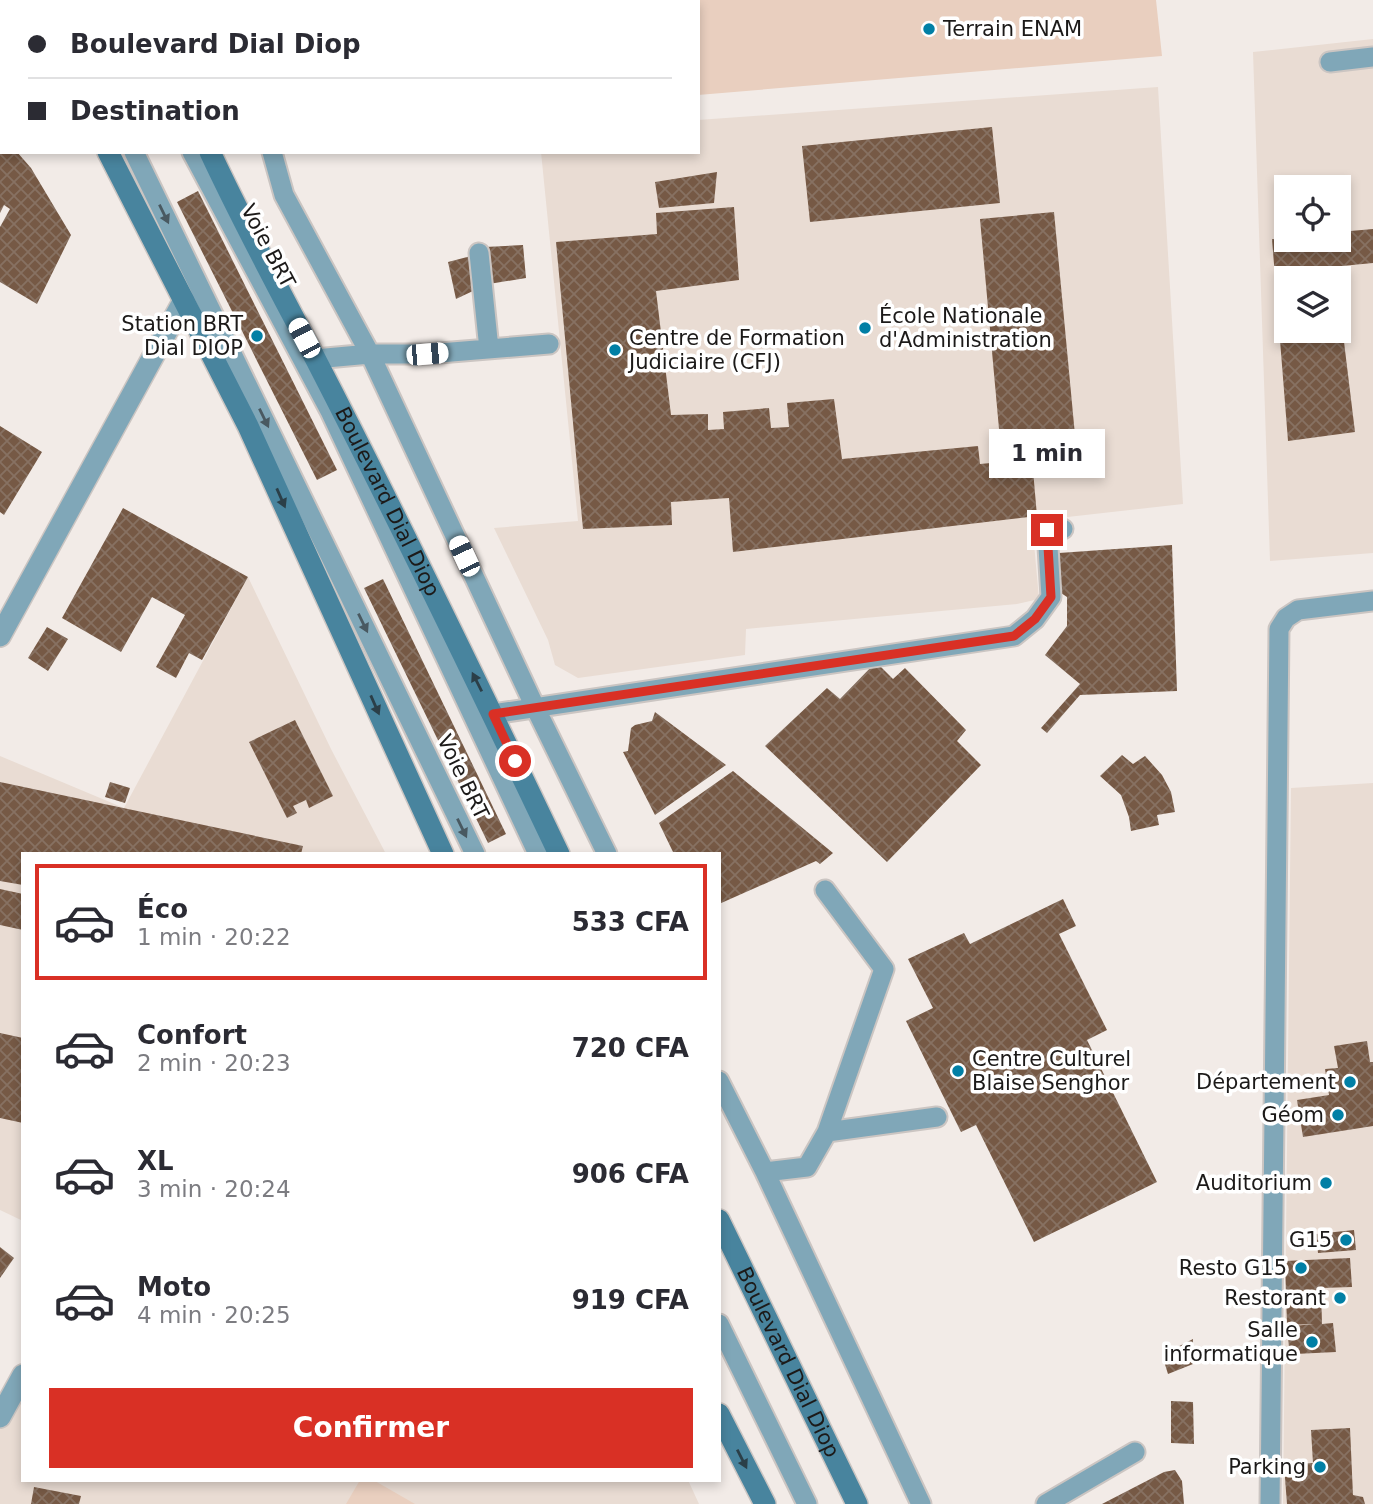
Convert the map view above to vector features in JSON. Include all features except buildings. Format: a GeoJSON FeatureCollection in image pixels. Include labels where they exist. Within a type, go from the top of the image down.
{"type":"FeatureCollection","features":[{"type":"Feature","properties":{"kind":"main road"},"geometry":{"type":"LineString","coordinates":[[109,154],[248,426],[442,852]]}},
{"type":"Feature","properties":{"kind":"main road","name":"Boulevard Dial Diop"},"geometry":{"type":"LineString","coordinates":[[211,154],[248,233],[316,359],[493,714],[558,852]]}},
{"type":"Feature","properties":{"kind":"main road","name":"Boulevard Dial Diop"},"geometry":{"type":"LineString","coordinates":[[721,1224],[857,1504]]}},
{"type":"Feature","properties":{"kind":"main road"},"geometry":{"type":"LineString","coordinates":[[721,1418],[765,1504]]}},
{"type":"Feature","properties":{"kind":"street"},"geometry":{"type":"LineString","coordinates":[[0,636],[184,300]]}},
{"type":"Feature","properties":{"kind":"street"},"geometry":{"type":"LineString","coordinates":[[0,1417],[21,1380]]}},
{"type":"Feature","properties":{"kind":"lane"},"geometry":{"type":"LineString","coordinates":[[1330,62],[1373,57]]}},
{"type":"Feature","properties":{"kind":"lane","name":"Voie BRT"},"geometry":{"type":"LineString","coordinates":[[135,154],[474,852]]}},
{"type":"Feature","properties":{"kind":"lane","name":"Voie BRT"},"geometry":{"type":"LineString","coordinates":[[193,154],[330,411],[537,852]]}},
{"type":"Feature","properties":{"kind":"lane"},"geometry":{"type":"LineString","coordinates":[[273,154],[284,195],[370,355],[606,852]]}},
{"type":"Feature","properties":{"kind":"lane"},"geometry":{"type":"LineString","coordinates":[[479,253],[489,349]]}},
{"type":"Feature","properties":{"kind":"lane"},"geometry":{"type":"LineString","coordinates":[[316,359],[427,354],[549,344]]}},
{"type":"Feature","properties":{"kind":"lane"},"geometry":{"type":"LineString","coordinates":[[493,714],[1014,636],[1035,619],[1051,597],[1047,530],[1063,529]]}},
{"type":"Feature","properties":{"kind":"lane"},"geometry":{"type":"LineString","coordinates":[[1270,1504],[1279,629],[1286,618],[1298,610],[1373,601]]}},
{"type":"Feature","properties":{"kind":"lane"},"geometry":{"type":"LineString","coordinates":[[765,1171],[807,1167],[827,1132],[884,969],[825,890]]}},
{"type":"Feature","properties":{"kind":"lane"},"geometry":{"type":"LineString","coordinates":[[721,1085],[765,1171],[920,1504]]}},
{"type":"Feature","properties":{"kind":"lane"},"geometry":{"type":"LineString","coordinates":[[827,1132],[937,1117]]}},
{"type":"Feature","properties":{"kind":"lane"},"geometry":{"type":"LineString","coordinates":[[721,1328],[807,1504]]}},
{"type":"Feature","properties":{"kind":"lane"},"geometry":{"type":"LineString","coordinates":[[1046,1504],[1135,1452]]}},
{"type":"Feature","properties":{"kind":"shaded area","name":"Terrain ENAM"},"geometry":{"type":"Polygon","coordinates":[[[700,0],[1156,0],[1162,56],[700,95],[700,0]]]}},
{"type":"Feature","properties":{"kind":"shaded area"},"geometry":{"type":"Polygon","coordinates":[[[1373,39],[1373,553],[1270,561],[1253,52],[1373,39]]]}},
{"type":"Feature","properties":{"kind":"shaded area","name":"École Nationale d'Administration"},"geometry":{"type":"Polygon","coordinates":[[[1158,87],[1183,504],[1032,521],[1039,599],[1017,604],[746,629],[745,655],[578,678],[555,665],[548,640],[494,528],[578,521],[541,154],[700,154],[700,120],[1158,87]]]}},
{"type":"Feature","properties":{"kind":"shaded area"},"geometry":{"type":"Polygon","coordinates":[[[248,577],[331,749],[385,852],[21,852],[21,1220],[0,1210],[0,756],[124,808],[248,577]]]}},
{"type":"Feature","properties":{"kind":"shaded area"},"geometry":{"type":"Polygon","coordinates":[[[1373,783],[1373,1504],[1283,1504],[1291,788],[1373,783]]]}},
{"type":"Feature","properties":{"kind":"shaded area"},"geometry":{"type":"Polygon","coordinates":[[[21,1368],[21,1482],[689,1482],[699,1504],[0,1504],[0,1405],[21,1368]]]}},
{"type":"Feature","properties":{"kind":"shaded area"},"geometry":{"type":"Polygon","coordinates":[[[359,1482],[377,1482],[415,1504],[346,1504],[359,1482]]]}},
{"type":"Feature","properties":{"kind":"place","name":"Terrain ENAM"},"geometry":{"type":"Point","coordinates":[929,29]}},
{"type":"Feature","properties":{"kind":"place","name":"École Nationale d'Administration"},"geometry":{"type":"Point","coordinates":[865,328]}},
{"type":"Feature","properties":{"kind":"place","name":"Station BRT Dial DIOP"},"geometry":{"type":"Point","coordinates":[257,336]}},
{"type":"Feature","properties":{"kind":"place","name":"Centre de Formation Judiciaire (CFJ)"},"geometry":{"type":"Point","coordinates":[615,350]}},
{"type":"Feature","properties":{"kind":"place","name":"Centre Culturel Blaise Senghor"},"geometry":{"type":"Point","coordinates":[958,1071]}},
{"type":"Feature","properties":{"kind":"place","name":"Département"},"geometry":{"type":"Point","coordinates":[1350,1082]}},
{"type":"Feature","properties":{"kind":"place","name":"Géom"},"geometry":{"type":"Point","coordinates":[1338,1115]}},
{"type":"Feature","properties":{"kind":"place","name":"Auditorium"},"geometry":{"type":"Point","coordinates":[1326,1183]}},
{"type":"Feature","properties":{"kind":"place","name":"G15"},"geometry":{"type":"Point","coordinates":[1346,1240]}},
{"type":"Feature","properties":{"kind":"place","name":"Resto G15"},"geometry":{"type":"Point","coordinates":[1301,1268]}},
{"type":"Feature","properties":{"kind":"place","name":"Restorant"},"geometry":{"type":"Point","coordinates":[1340,1298]}},
{"type":"Feature","properties":{"kind":"place","name":"Salle informatique"},"geometry":{"type":"Point","coordinates":[1312,1342]}},
{"type":"Feature","properties":{"kind":"place","name":"Parking"},"geometry":{"type":"Point","coordinates":[1320,1467]}},
{"type":"Feature","properties":{"kind":"route"},"geometry":{"type":"LineString","coordinates":[[515,761],[493,714],[1014,636],[1035,619],[1051,597],[1047,530]]}}]}
